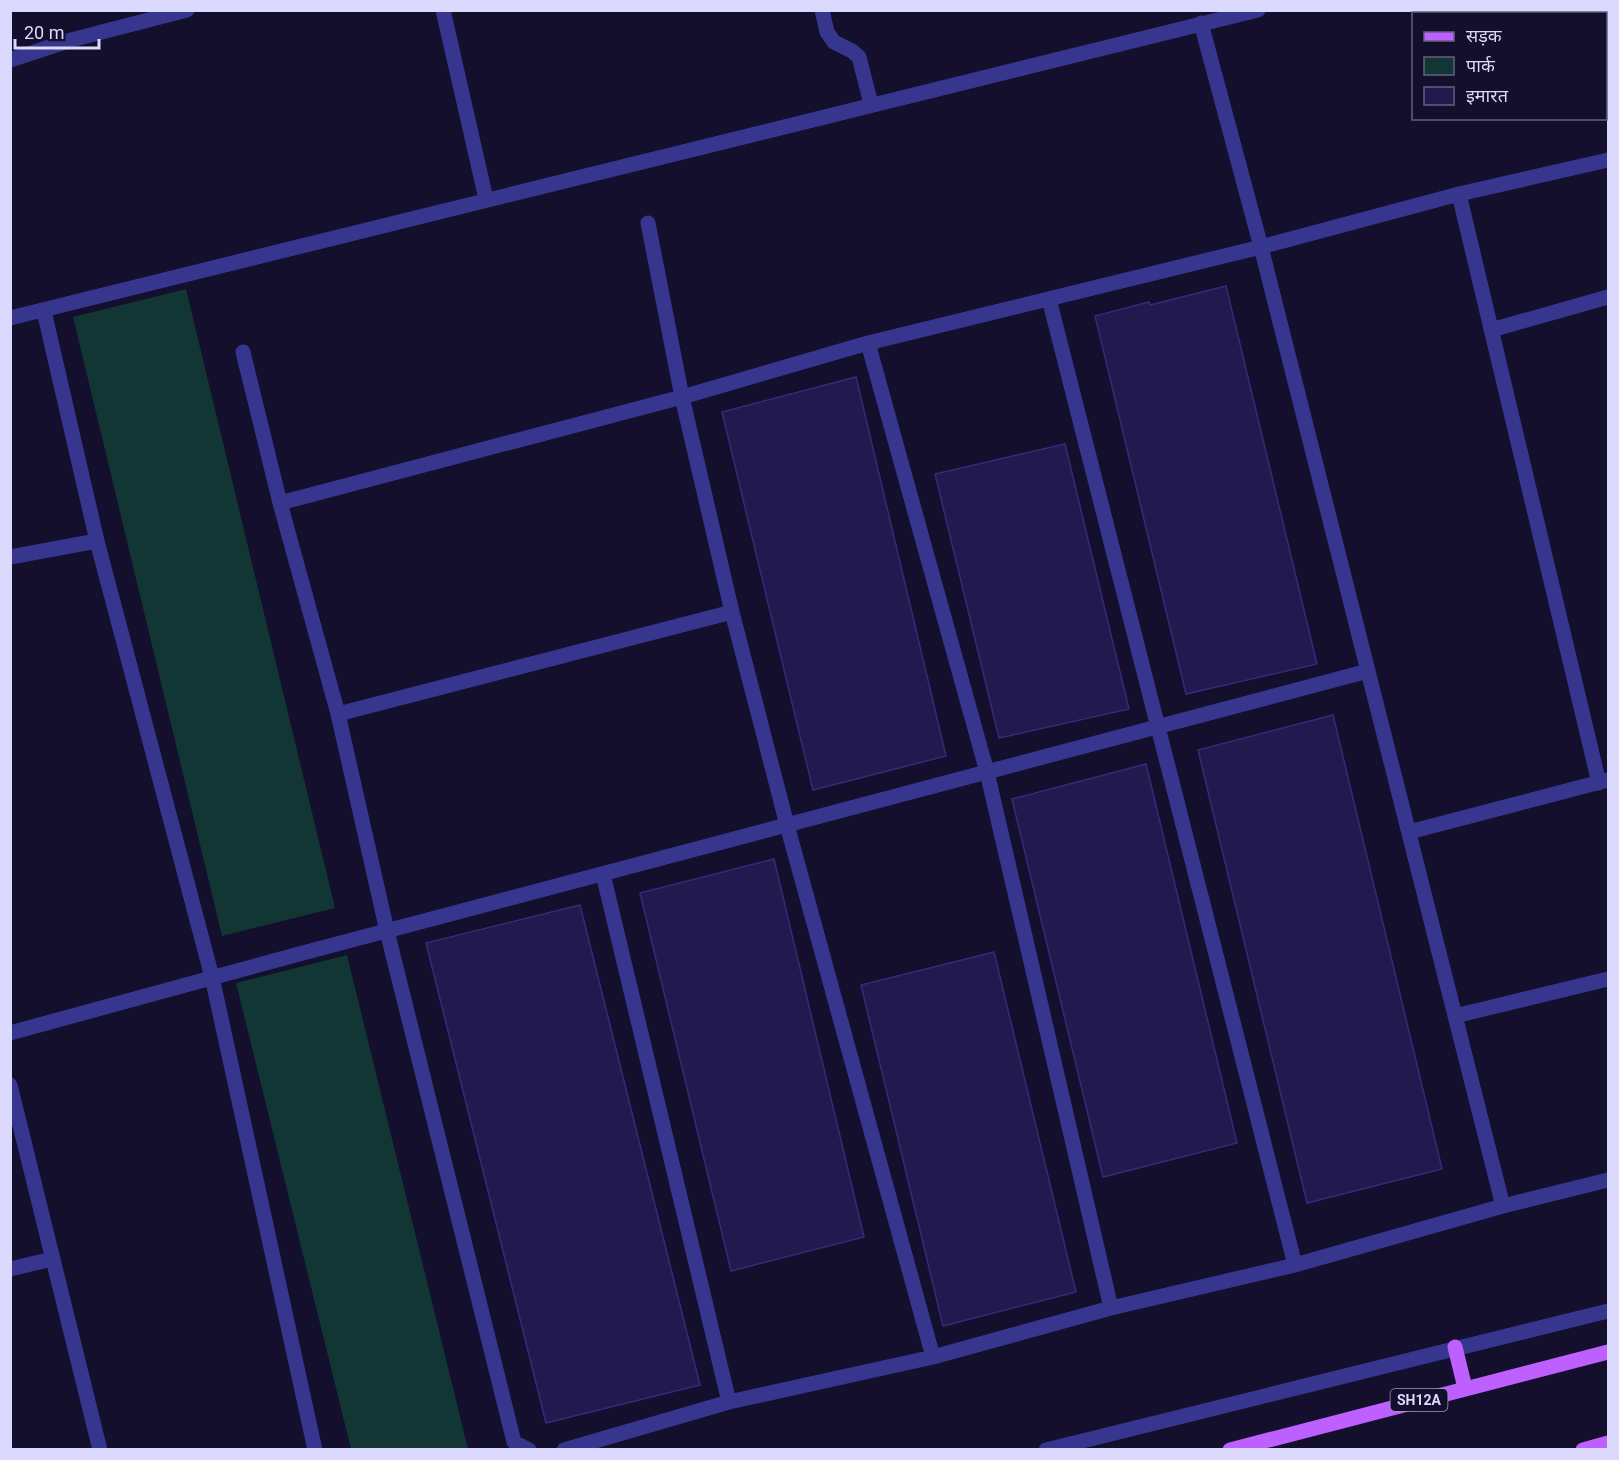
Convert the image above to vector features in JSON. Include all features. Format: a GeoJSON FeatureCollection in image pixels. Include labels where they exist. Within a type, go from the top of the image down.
{"type":"FeatureCollection","features":[{"type":"Feature","properties":{"kind":"main road"},"geometry":{"type":"LineString","coordinates":[[1455,1347],[1465,1388]]}},
{"type":"Feature","properties":{"kind":"main road","name":"SH12A"},"geometry":{"type":"LineString","coordinates":[[1230,1449],[1608,1352]]}},
{"type":"Feature","properties":{"kind":"main road"},"geometry":{"type":"LineString","coordinates":[[1583,1449],[1608,1443]]}},
{"type":"Feature","properties":{"kind":"street"},"geometry":{"type":"LineString","coordinates":[[10,60],[72,40],[187,10]]}},
{"type":"Feature","properties":{"kind":"street"},"geometry":{"type":"LineString","coordinates":[[443,10],[486,199]]}},
{"type":"Feature","properties":{"kind":"street"},"geometry":{"type":"LineString","coordinates":[[822,10],[827,32],[834,42],[859,57],[871,104]]}},
{"type":"Feature","properties":{"kind":"street"},"geometry":{"type":"LineString","coordinates":[[10,318],[1204,19],[1258,10]]}},
{"type":"Feature","properties":{"kind":"street"},"geometry":{"type":"LineString","coordinates":[[1204,19],[1503,1206]]}},
{"type":"Feature","properties":{"kind":"street"},"geometry":{"type":"LineString","coordinates":[[280,503],[682,397],[868,343],[1261,247],[1459,194],[1608,160]]}},
{"type":"Feature","properties":{"kind":"street"},"geometry":{"type":"LineString","coordinates":[[1408,832],[1604,782],[1459,194]]}},
{"type":"Feature","properties":{"kind":"street"},"geometry":{"type":"LineString","coordinates":[[648,223],[682,397],[732,612],[787,825],[933,1357]]}},
{"type":"Feature","properties":{"kind":"street"},"geometry":{"type":"LineString","coordinates":[[1491,330],[1608,297]]}},
{"type":"Feature","properties":{"kind":"street"},"geometry":{"type":"LineString","coordinates":[[1050,299],[1295,1265]]}},
{"type":"Feature","properties":{"kind":"street"},"geometry":{"type":"LineString","coordinates":[[44,310],[97,541],[212,977],[315,1449]]}},
{"type":"Feature","properties":{"kind":"street"},"geometry":{"type":"LineString","coordinates":[[868,343],[987,772],[1111,1308]]}},
{"type":"Feature","properties":{"kind":"street"},"geometry":{"type":"LineString","coordinates":[[243,352],[280,503],[338,714],[387,931],[514,1442],[529,1449]]}},
{"type":"Feature","properties":{"kind":"street"},"geometry":{"type":"LineString","coordinates":[[10,557],[97,541]]}},
{"type":"Feature","properties":{"kind":"street"},"geometry":{"type":"LineString","coordinates":[[338,714],[732,612]]}},
{"type":"Feature","properties":{"kind":"street"},"geometry":{"type":"LineString","coordinates":[[10,1033],[212,977],[1368,671]]}},
{"type":"Feature","properties":{"kind":"street"},"geometry":{"type":"LineString","coordinates":[[603,874],[729,1402]]}},
{"type":"Feature","properties":{"kind":"street"},"geometry":{"type":"LineString","coordinates":[[1455,1016],[1608,979]]}},
{"type":"Feature","properties":{"kind":"street"},"geometry":{"type":"LineString","coordinates":[[10,1085],[100,1449]]}},
{"type":"Feature","properties":{"kind":"street"},"geometry":{"type":"LineString","coordinates":[[564,1449],[729,1402],[933,1357],[1111,1308],[1295,1265],[1503,1206],[1608,1180]]}},
{"type":"Feature","properties":{"kind":"street"},"geometry":{"type":"LineString","coordinates":[[10,1269],[52,1259]]}},
{"type":"Feature","properties":{"kind":"street"},"geometry":{"type":"LineString","coordinates":[[1046,1449],[1608,1311]]}},
{"type":"Feature","properties":{"kind":"green space"},"geometry":{"type":"Polygon","coordinates":[[[186,289],[335,908],[222,936],[73,317],[186,289]]]}},
{"type":"Feature","properties":{"kind":"green space"},"geometry":{"type":"Polygon","coordinates":[[[347,955],[468,1449],[351,1449],[236,983],[347,955]]]}},
{"type":"Feature","properties":{"kind":"building"},"geometry":{"type":"Polygon","coordinates":[[[1226,286],[1317,664],[1186,694],[1095,316],[1226,286]]]}},
{"type":"Feature","properties":{"kind":"building"},"geometry":{"type":"Polygon","coordinates":[[[856,377],[946,756],[813,790],[722,412],[856,377]]]}},
{"type":"Feature","properties":{"kind":"building"},"geometry":{"type":"Polygon","coordinates":[[[1065,444],[1129,709],[999,738],[935,474],[1065,444]]]}},
{"type":"Feature","properties":{"kind":"building"},"geometry":{"type":"Polygon","coordinates":[[[1333,715],[1442,1169],[1307,1203],[1198,750],[1333,715]]]}},
{"type":"Feature","properties":{"kind":"building"},"geometry":{"type":"Polygon","coordinates":[[[1146,764],[1237,1143],[1103,1177],[1012,799],[1146,764]]]}},
{"type":"Feature","properties":{"kind":"building"},"geometry":{"type":"Polygon","coordinates":[[[774,859],[864,1237],[731,1271],[640,893],[774,859]]]}},
{"type":"Feature","properties":{"kind":"building"},"geometry":{"type":"Polygon","coordinates":[[[580,905],[700,1385],[546,1423],[426,943],[580,905]]]}},
{"type":"Feature","properties":{"kind":"building"},"geometry":{"type":"Polygon","coordinates":[[[994,952],[1076,1292],[943,1326],[861,985],[994,952]]]}}]}
